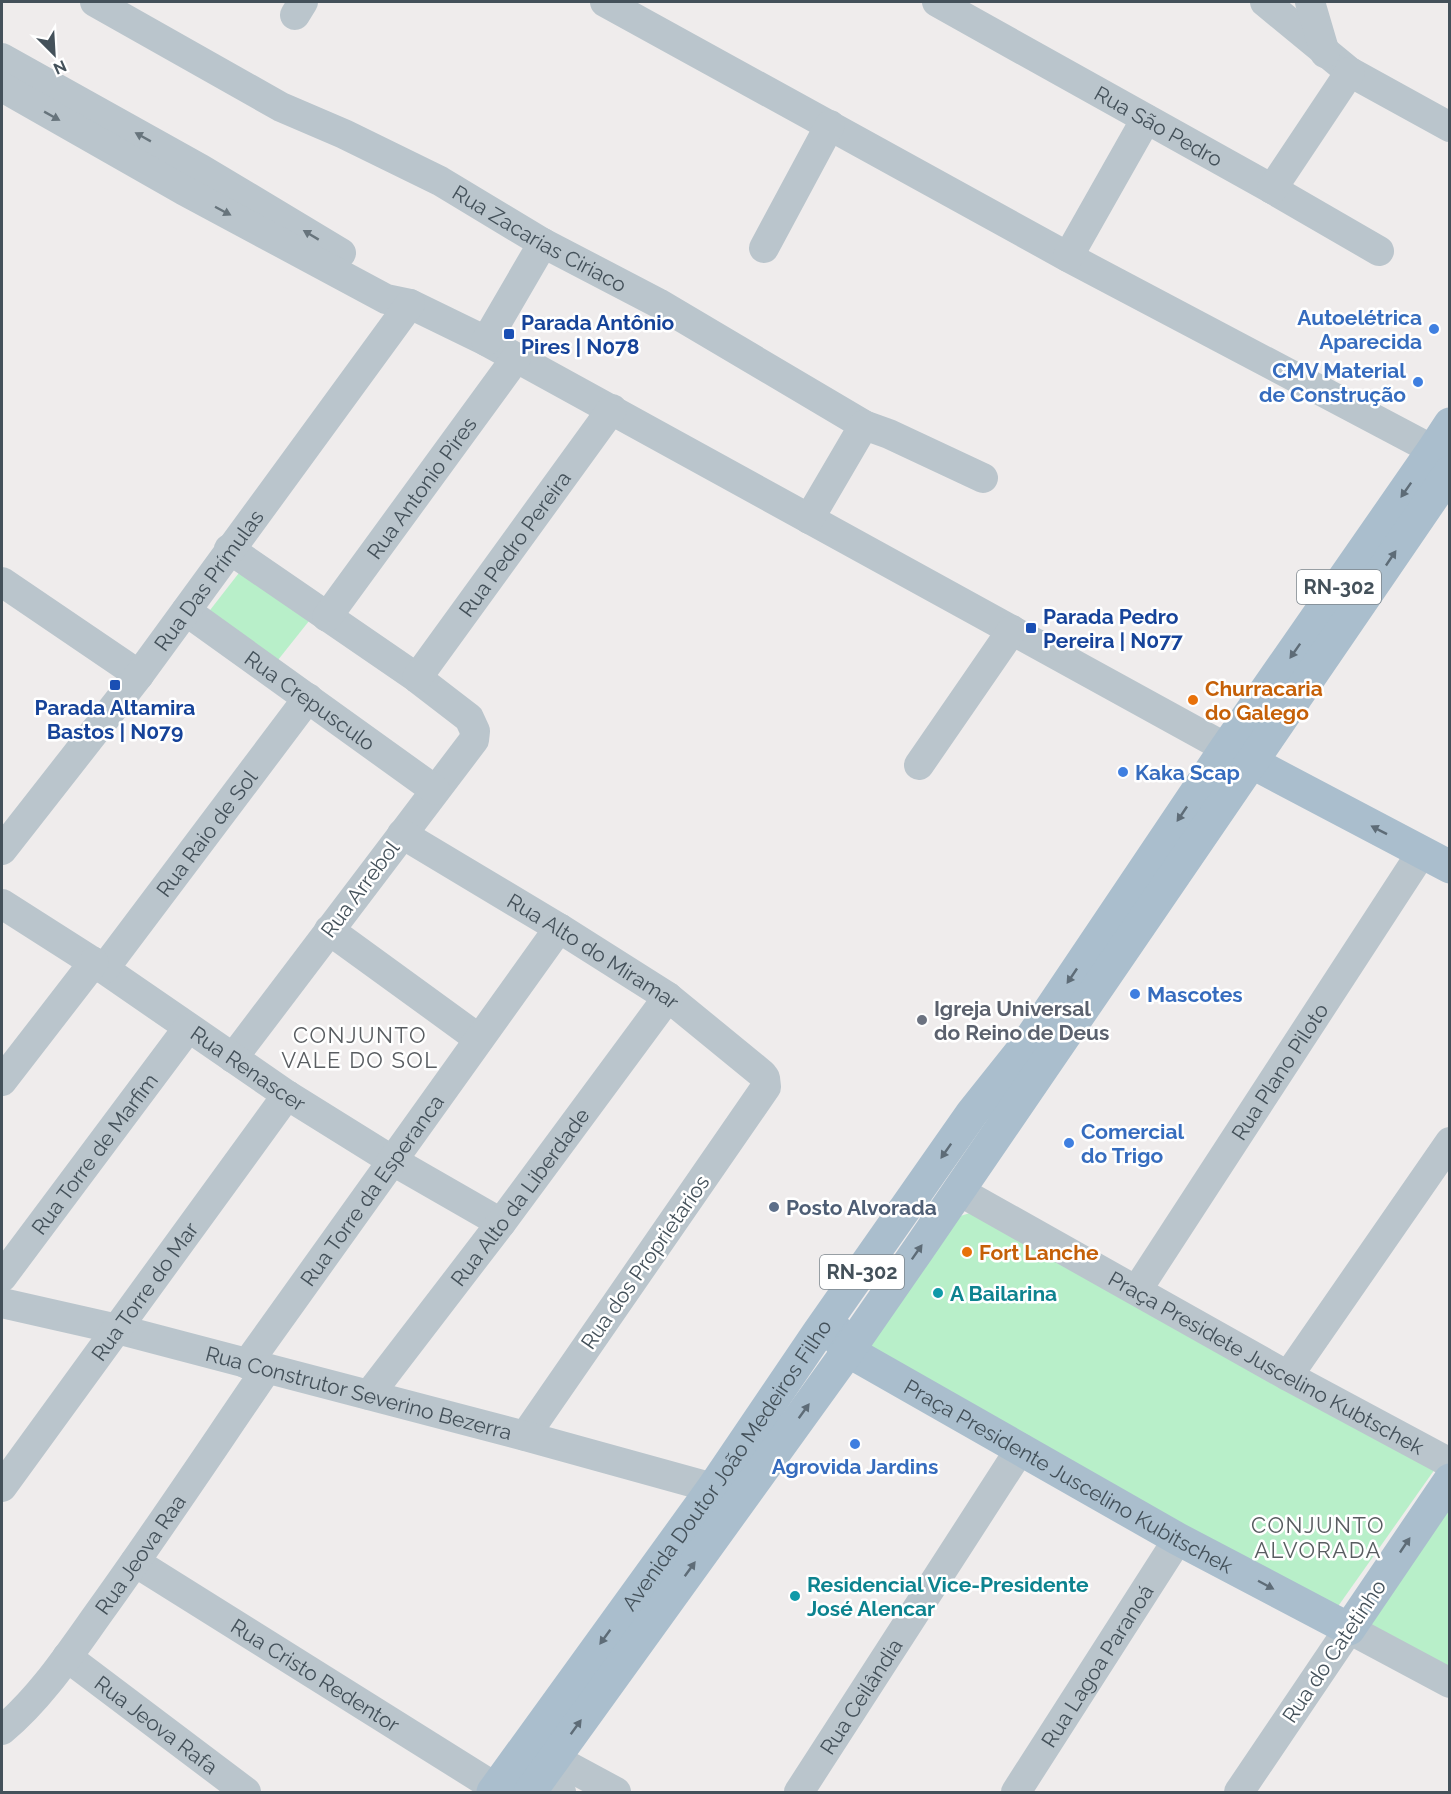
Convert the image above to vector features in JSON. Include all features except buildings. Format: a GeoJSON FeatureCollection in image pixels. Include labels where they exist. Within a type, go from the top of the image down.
{"type":"FeatureCollection","features":[{"type":"Feature","properties":{"kind":"main road","name":"Avenida Doutor João Medeiros Filho"},"geometry":{"type":"LineString","coordinates":[[546,1781],[959,1191],[1239,756],[1444,449]]}},
{"type":"Feature","properties":{"kind":"main road","name":"Avenida Doutor João Medeiros Filho"},"geometry":{"type":"LineString","coordinates":[[495,1790],[713,1488],[972,1113],[1027,1044],[1239,756]]}},
{"type":"Feature","properties":{"kind":"main road"},"geometry":{"type":"LineString","coordinates":[[1239,756],[1436,860]]}},
{"type":"Feature","properties":{"kind":"main road"},"geometry":{"type":"LineString","coordinates":[[959,1191],[959,1178],[987,1129],[984,1120],[972,1113]]}},
{"type":"Feature","properties":{"kind":"main road"},"geometry":{"type":"LineString","coordinates":[[848,1351],[839,1340],[838,1331],[873,1277],[890,1232]]}},
{"type":"Feature","properties":{"kind":"main road","name":"Praça Presidente Juscelino Kubitschek"},"geometry":{"type":"LineString","coordinates":[[848,1351],[1178,1539],[1349,1629]]}},
{"type":"Feature","properties":{"kind":"main road","name":"Rua do Catetinho"},"geometry":{"type":"LineString","coordinates":[[1349,1629],[1449,1480]]}},
{"type":"Feature","properties":{"kind":"street","name":"Rua Zacarias Ciriaco"},"geometry":{"type":"LineString","coordinates":[[95,2],[281,107],[345,134],[440,182],[543,243],[658,303],[864,425],[889,434],[982,478]]}},
{"type":"Feature","properties":{"kind":"street"},"geometry":{"type":"LineString","coordinates":[[605,2],[1068,257],[1444,449]]}},
{"type":"Feature","properties":{"kind":"street","name":"Rua São Pedro"},"geometry":{"type":"LineString","coordinates":[[937,2],[1379,251]]}},
{"type":"Feature","properties":{"kind":"street"},"geometry":{"type":"LineString","coordinates":[[1265,2],[1350,72],[1449,127]]}},
{"type":"Feature","properties":{"kind":"street"},"geometry":{"type":"LineString","coordinates":[[1310,2],[1325,53]]}},
{"type":"Feature","properties":{"kind":"street"},"geometry":{"type":"LineString","coordinates":[[3,69],[194,181],[396,286],[410,304],[486,341],[612,409],[1239,756]]}},
{"type":"Feature","properties":{"kind":"street"},"geometry":{"type":"LineString","coordinates":[[1272,189],[1350,72]]}},
{"type":"Feature","properties":{"kind":"street"},"geometry":{"type":"LineString","coordinates":[[1068,257],[1146,119]]}},
{"type":"Feature","properties":{"kind":"street"},"geometry":{"type":"LineString","coordinates":[[764,248],[830,125]]}},
{"type":"Feature","properties":{"kind":"street"},"geometry":{"type":"LineString","coordinates":[[486,341],[543,243]]}},
{"type":"Feature","properties":{"kind":"street","name":"Rua Das Prímulas"},"geometry":{"type":"LineString","coordinates":[[2,849],[139,675],[410,304]]}},
{"type":"Feature","properties":{"kind":"street","name":"Rua Antonio Pires"},"geometry":{"type":"LineString","coordinates":[[327,617],[516,358]]}},
{"type":"Feature","properties":{"kind":"street","name":"Rua Pedro Pereira"},"geometry":{"type":"LineString","coordinates":[[417,678],[612,409]]}},
{"type":"Feature","properties":{"kind":"street"},"geometry":{"type":"LineString","coordinates":[[809,519],[864,425]]}},
{"type":"Feature","properties":{"kind":"street"},"geometry":{"type":"LineString","coordinates":[[229,549],[417,678]]}},
{"type":"Feature","properties":{"kind":"street"},"geometry":{"type":"LineString","coordinates":[[2,582],[139,675]]}},
{"type":"Feature","properties":{"kind":"street","name":"Rua Crepusculo"},"geometry":{"type":"LineString","coordinates":[[186,611],[435,790]]}},
{"type":"Feature","properties":{"kind":"street"},"geometry":{"type":"LineString","coordinates":[[920,765],[1011,630]]}},
{"type":"Feature","properties":{"kind":"street","name":"Rua Arrebol"},"geometry":{"type":"LineString","coordinates":[[233,1058],[474,740],[475,731],[469,718],[417,678]]}},
{"type":"Feature","properties":{"kind":"street","name":"Rua Raio de Sol"},"geometry":{"type":"LineString","coordinates":[[2,1080],[99,966],[308,698]]}},
{"type":"Feature","properties":{"kind":"street","name":"Rua Alto do Miramar"},"geometry":{"type":"LineString","coordinates":[[402,834],[559,928],[668,997],[762,1074],[766,1087]]}},
{"type":"Feature","properties":{"kind":"street","name":"Rua Plano Piloto"},"geometry":{"type":"LineString","coordinates":[[1137,1290],[1436,860]]}},
{"type":"Feature","properties":{"kind":"street","name":"Rua Renascer"},"geometry":{"type":"LineString","coordinates":[[2,904],[99,966],[287,1095],[393,1161],[501,1223]]}},
{"type":"Feature","properties":{"kind":"street","name":"Rua Torre da Esperanca"},"geometry":{"type":"LineString","coordinates":[[257,1367],[393,1161],[559,928]]}},
{"type":"Feature","properties":{"kind":"street"},"geometry":{"type":"LineString","coordinates":[[329,930],[479,1039]]}},
{"type":"Feature","properties":{"kind":"street","name":"Rua Alto da Liberdade"},"geometry":{"type":"LineString","coordinates":[[369,1395],[501,1223],[668,997]]}},
{"type":"Feature","properties":{"kind":"street","name":"Rua Torre de Marfim"},"geometry":{"type":"LineString","coordinates":[[2,1277],[188,1028]]}},
{"type":"Feature","properties":{"kind":"street","name":"Rua dos Proprietarios"},"geometry":{"type":"LineString","coordinates":[[525,1436],[766,1087]]}},
{"type":"Feature","properties":{"kind":"street","name":"Rua Torre do Mar"},"geometry":{"type":"LineString","coordinates":[[2,1487],[287,1095]]}},
{"type":"Feature","properties":{"kind":"street"},"geometry":{"type":"LineString","coordinates":[[1288,1376],[1449,1142]]}},
{"type":"Feature","properties":{"kind":"street","name":"Praça Presidete Juscelino Kubtschek"},"geometry":{"type":"LineString","coordinates":[[959,1191],[1288,1376],[1449,1463]]}},
{"type":"Feature","properties":{"kind":"street","name":"Rua Construtor Severino Bezerra"},"geometry":{"type":"LineString","coordinates":[[2,1303],[117,1329],[713,1488]]}},
{"type":"Feature","properties":{"kind":"street","name":"Rua Jeova Raa"},"geometry":{"type":"LineString","coordinates":[[2,1730],[22,1713],[67,1657],[135,1562],[257,1367]]}},
{"type":"Feature","properties":{"kind":"street","name":"Rua Ceilândia"},"geometry":{"type":"LineString","coordinates":[[799,1792],[1021,1448]]}},
{"type":"Feature","properties":{"kind":"street","name":"Rua Lagoa Paranoá"},"geometry":{"type":"LineString","coordinates":[[1016,1792],[1178,1539]]}},
{"type":"Feature","properties":{"kind":"street","name":"Rua Cristo Redentor"},"geometry":{"type":"LineString","coordinates":[[135,1562],[495,1790]]}},
{"type":"Feature","properties":{"kind":"street","name":"Praça Presidente Juscelino Kubitschek"},"geometry":{"type":"LineString","coordinates":[[1349,1629],[1449,1683]]}},
{"type":"Feature","properties":{"kind":"street","name":"Rua do Catetinho"},"geometry":{"type":"LineString","coordinates":[[1239,1792],[1349,1629]]}},
{"type":"Feature","properties":{"kind":"street","name":"Rua Jeova Rafa"},"geometry":{"type":"LineString","coordinates":[[67,1657],[246,1792]]}},
{"type":"Feature","properties":{"kind":"street"},"geometry":{"type":"LineString","coordinates":[[546,1781],[616,1792]]}},
{"type":"Feature","properties":{"kind":"green space"},"geometry":{"type":"Polygon","coordinates":[[[242,569],[309,621],[274,665],[207,614],[242,569]]]}},
{"type":"Feature","properties":{"kind":"green space"},"geometry":{"type":"Polygon","coordinates":[[[976,1211],[1435,1469],[1334,1612],[874,1356],[866,1336],[945,1221],[976,1211]]]}},
{"type":"Feature","properties":{"kind":"green space"},"geometry":{"type":"Polygon","coordinates":[[[1449,1485],[1449,1671],[1372,1630],[1363,1617],[1449,1485]]]}},
{"type":"Feature","properties":{"kind":"place","name":"Autoelétrica Aparecida"},"geometry":{"type":"Point","coordinates":[1434,329]}},
{"type":"Feature","properties":{"kind":"place","name":"Parada Antônio Pires | N078"},"geometry":{"type":"Point","coordinates":[509,334]}},
{"type":"Feature","properties":{"kind":"place","name":"CMV Material de Construção"},"geometry":{"type":"Point","coordinates":[1418,382]}},
{"type":"Feature","properties":{"kind":"place","name":"Parada Pedro Pereira | N077"},"geometry":{"type":"Point","coordinates":[1031,628]}},
{"type":"Feature","properties":{"kind":"place","name":"Parada Altamira Bastos | N079"},"geometry":{"type":"Point","coordinates":[115,685]}},
{"type":"Feature","properties":{"kind":"place","name":"Churracaria do Galego"},"geometry":{"type":"Point","coordinates":[1193,700]}},
{"type":"Feature","properties":{"kind":"place","name":"Kaka Scap"},"geometry":{"type":"Point","coordinates":[1123,772]}},
{"type":"Feature","properties":{"kind":"place","name":"Mascotes"},"geometry":{"type":"Point","coordinates":[1135,994]}},
{"type":"Feature","properties":{"kind":"place","name":"Igreja Universal do Reino de Deus"},"geometry":{"type":"Point","coordinates":[922,1020]}},
{"type":"Feature","properties":{"kind":"place","name":"Comercial do Trigo"},"geometry":{"type":"Point","coordinates":[1069,1143]}},
{"type":"Feature","properties":{"kind":"place","name":"Posto Alvorada"},"geometry":{"type":"Point","coordinates":[774,1207]}},
{"type":"Feature","properties":{"kind":"place","name":"Fort Lanche"},"geometry":{"type":"Point","coordinates":[967,1252]}},
{"type":"Feature","properties":{"kind":"place","name":"A Bailarina"},"geometry":{"type":"Point","coordinates":[938,1293]}},
{"type":"Feature","properties":{"kind":"place","name":"Agrovida Jardins"},"geometry":{"type":"Point","coordinates":[855,1444]}},
{"type":"Feature","properties":{"kind":"place","name":"Residencial Vice-Presidente José Alencar"},"geometry":{"type":"Point","coordinates":[795,1596]}},
{"type":"Feature","properties":{"kind":"district","name":"CONJUNTO VALE DO SOL"},"geometry":{"type":"Point","coordinates":[360,1048]}},
{"type":"Feature","properties":{"kind":"district","name":"CONJUNTO ALVORADA"},"geometry":{"type":"Point","coordinates":[1318,1538]}}]}
